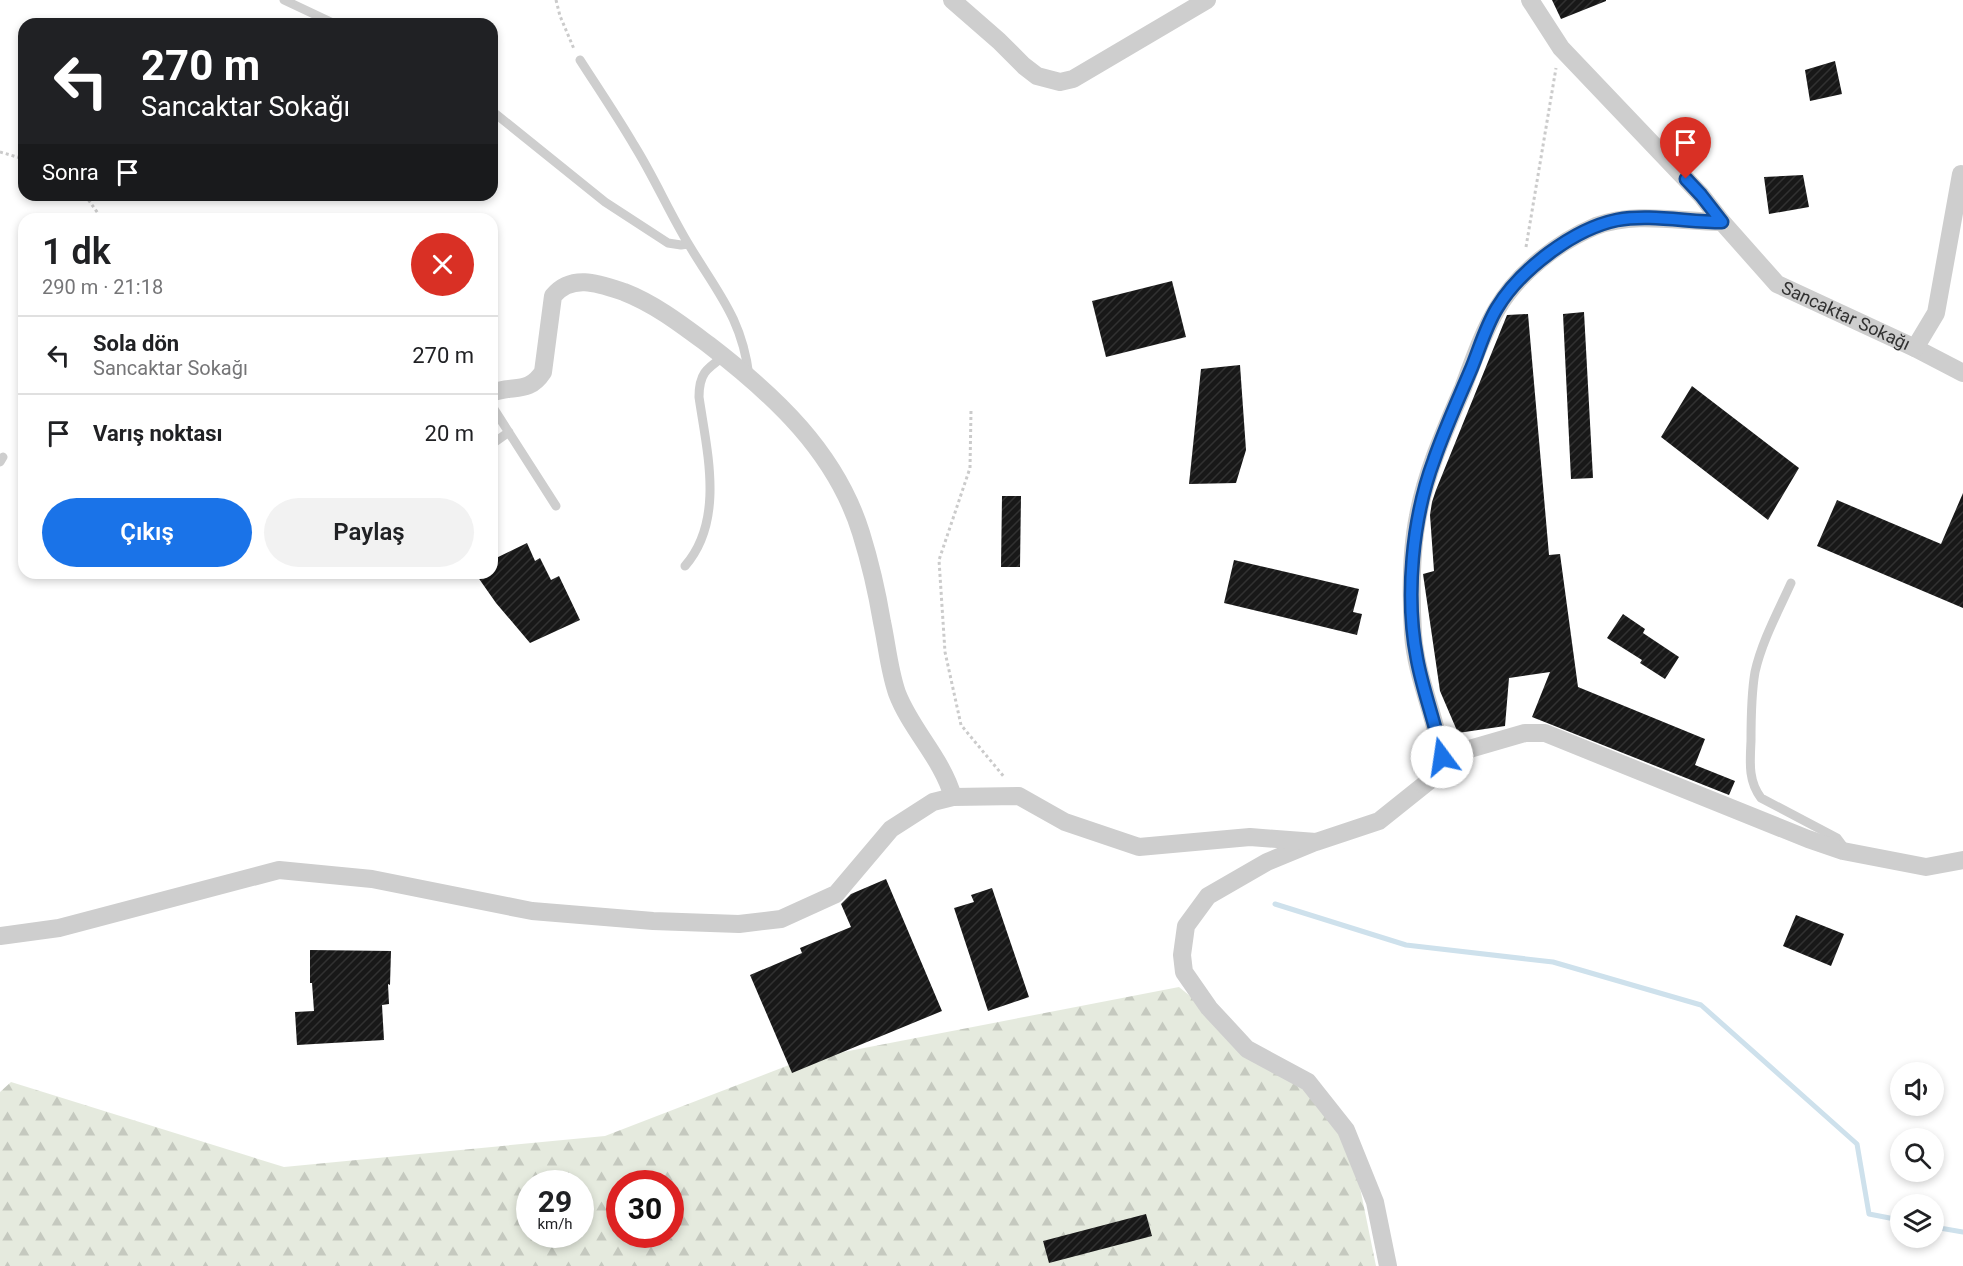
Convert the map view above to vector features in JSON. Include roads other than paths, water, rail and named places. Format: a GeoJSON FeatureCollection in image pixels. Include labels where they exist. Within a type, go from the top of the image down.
{"type":"FeatureCollection","features":[{"type":"Feature","properties":{"kind":"street"},"geometry":{"type":"LineString","coordinates":[[952,0],[1037,76],[1060,82],[1073,79],[1207,0]]}},
{"type":"Feature","properties":{"kind":"street","name":"Sancaktar Sokağı"},"geometry":{"type":"LineString","coordinates":[[1530,0],[1561,48],[1701,195],[1778,284],[1963,373]]}},
{"type":"Feature","properties":{"kind":"street"},"geometry":{"type":"LineString","coordinates":[[1915,348],[1936,313],[1961,174]]}},
{"type":"Feature","properties":{"kind":"street"},"geometry":{"type":"LineString","coordinates":[[1388,1266],[1375,1202],[1346,1130],[1308,1082],[1246,1049],[1209,1008],[1184,972],[1182,954],[1186,926],[1208,896],[1267,862],[1316,842],[1379,821],[1429,781],[1440,765],[1442,757],[1423,686],[1413,635],[1412,577],[1417,518],[1437,450],[1491,319],[1507,294],[1518,281],[1556,248],[1597,226],[1617,220],[1641,218],[1722,222]]}},
{"type":"Feature","properties":{"kind":"street"},"geometry":{"type":"LineString","coordinates":[[498,391],[520,389],[538,380],[543,372],[553,296],[559,288],[578,282],[602,284],[632,295],[678,323],[749,376],[791,416],[811,440],[826,460],[846,496],[860,530],[876,586],[891,669],[898,693],[909,720],[946,777],[952,797]]}},
{"type":"Feature","properties":{"kind":"street"},"geometry":{"type":"LineString","coordinates":[[1442,757],[1525,733],[1545,733],[1797,835],[1843,851],[1926,867],[1963,860]]}},
{"type":"Feature","properties":{"kind":"street"},"geometry":{"type":"LineString","coordinates":[[0,936],[59,928],[279,870],[372,879],[532,911],[653,921],[740,924],[781,919],[836,894],[891,829],[933,802],[952,797],[1019,796],[1065,822],[1139,847],[1250,837],[1316,842]]}},
{"type":"Feature","properties":{"kind":"lane"},"geometry":{"type":"LineString","coordinates":[[284,0],[322,18]]}},
{"type":"Feature","properties":{"kind":"lane"},"geometry":{"type":"LineString","coordinates":[[580,60],[635,146],[688,244],[728,308],[738,327],[746,351],[749,376]]}},
{"type":"Feature","properties":{"kind":"lane"},"geometry":{"type":"LineString","coordinates":[[498,116],[605,201],[668,243],[688,244]]}},
{"type":"Feature","properties":{"kind":"lane"},"geometry":{"type":"LineString","coordinates":[[686,566],[700,544],[710,507],[711,487],[699,397],[700,383],[706,369],[723,357]]}},
{"type":"Feature","properties":{"kind":"lane"},"geometry":{"type":"LineString","coordinates":[[498,415],[556,506]]}},
{"type":"Feature","properties":{"kind":"lane"},"geometry":{"type":"LineString","coordinates":[[498,439],[509,432]]}},
{"type":"Feature","properties":{"kind":"lane"},"geometry":{"type":"LineString","coordinates":[[1791,583],[1763,647],[1756,671],[1752,699],[1750,775],[1761,798],[1837,838],[1843,846],[1843,851]]}},
{"type":"Feature","properties":{"kind":"waterway"},"geometry":{"type":"LineString","coordinates":[[1275,904],[1406,945],[1553,962],[1701,1005],[1857,1144],[1869,1214],[1890,1218]]}},
{"type":"Feature","properties":{"kind":"waterway"},"geometry":{"type":"LineString","coordinates":[[1944,1229],[1963,1232]]}}]}
